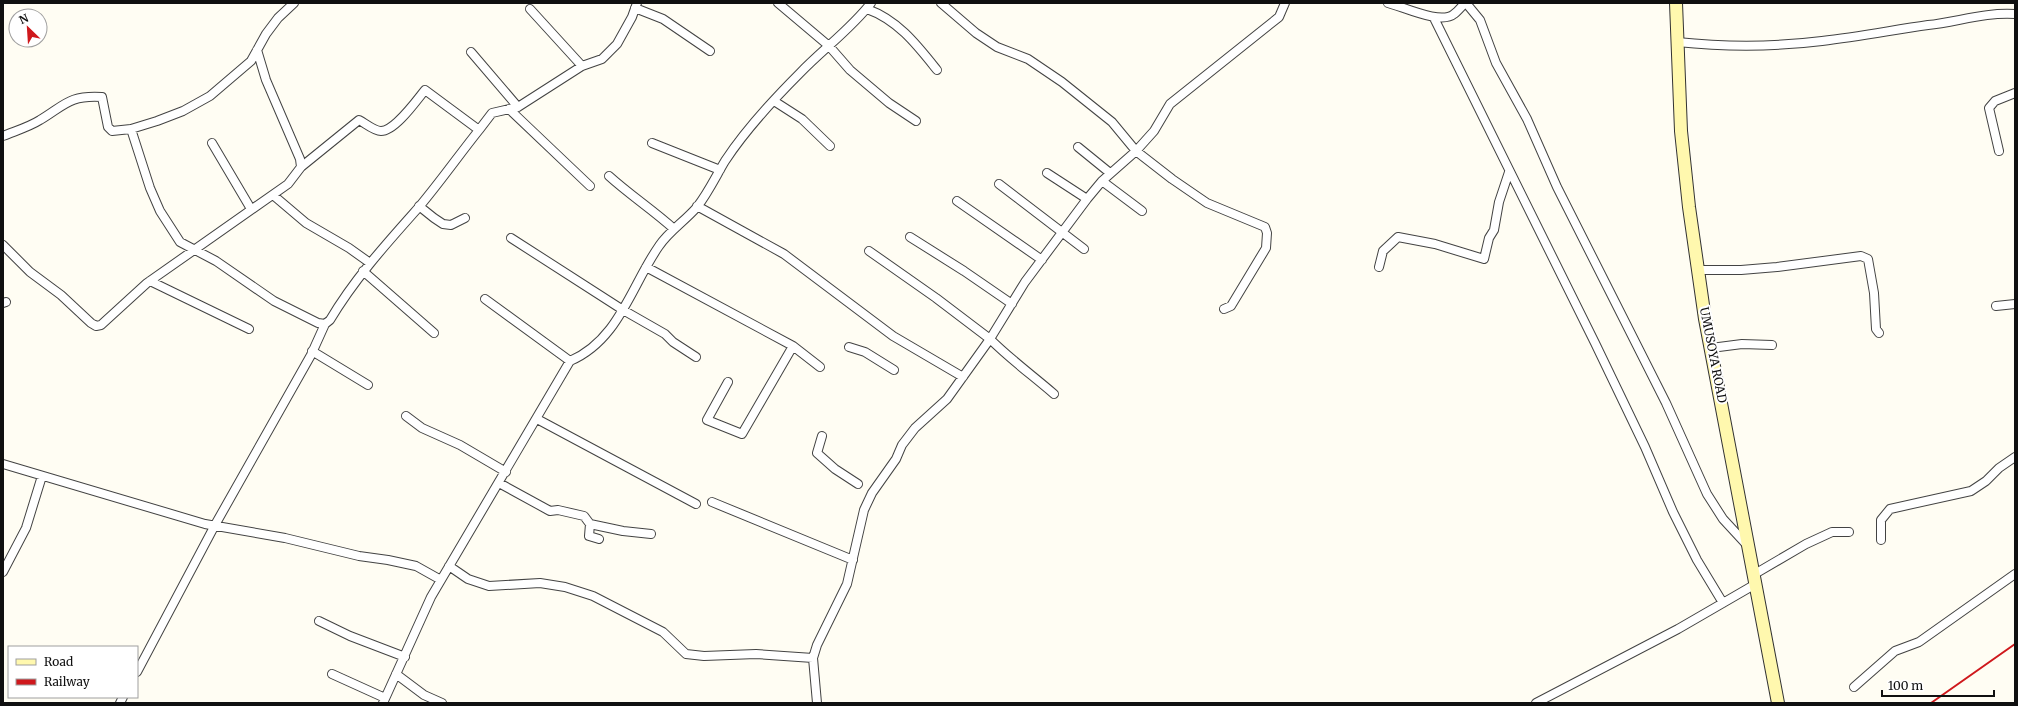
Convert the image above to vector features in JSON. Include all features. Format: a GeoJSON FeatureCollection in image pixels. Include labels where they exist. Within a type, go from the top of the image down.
{"type":"FeatureCollection","features":[{"type":"Feature","properties":{"kind":"main road","name":"UMUSOYA ROAD"},"geometry":{"type":"LineString","coordinates":[[1676,3],[1676,42],[1683,164],[1698,270],[1747,544],[1778,703]]}},
{"type":"Feature","properties":{"kind":"street"},"geometry":{"type":"LineString","coordinates":[[3,136],[39,121],[62,104],[76,98],[89,96],[102,97],[108,127],[112,131],[131,129],[183,110],[210,96],[251,61],[266,34],[278,18],[294,3]]}},
{"type":"Feature","properties":{"kind":"street"},"geometry":{"type":"LineString","coordinates":[[778,3],[829,46],[850,70],[889,103],[916,121]]}},
{"type":"Feature","properties":{"kind":"street"},"geometry":{"type":"LineString","coordinates":[[940,3],[976,32],[997,46],[1028,59],[1062,82],[1112,122],[1136,151],[1172,179],[1207,203],[1266,227],[1266,248],[1231,306],[1224,309]]}},
{"type":"Feature","properties":{"kind":"street"},"geometry":{"type":"LineString","coordinates":[[817,703],[813,658],[817,645],[847,584],[864,510],[872,493],[886,476],[896,459],[902,445],[914,428],[947,399],[990,339],[1042,260],[1102,181],[1136,151],[1154,131],[1170,104],[1279,17],[1285,3]]}},
{"type":"Feature","properties":{"kind":"street"},"geometry":{"type":"LineString","coordinates":[[1388,3],[1434,18],[1445,18],[1454,15],[1466,3],[1480,20],[1496,63],[1527,119],[1557,187],[1666,403],[1707,494],[1724,519],[1747,544]]}},
{"type":"Feature","properties":{"kind":"street"},"geometry":{"type":"LineString","coordinates":[[138,670],[215,524],[239,484],[312,351],[325,324],[330,320],[346,294],[363,271],[419,206],[492,113],[518,107],[582,66],[602,59],[616,44],[636,6],[663,19],[710,51]]}},
{"type":"Feature","properties":{"kind":"street"},"geometry":{"type":"LineString","coordinates":[[332,674],[384,701],[405,657],[422,615],[441,580],[570,361],[577,358],[602,339],[617,322],[646,266],[664,238],[697,206],[741,139],[800,72],[829,46],[869,6],[895,23],[918,47],[936,70]]}},
{"type":"Feature","properties":{"kind":"street"},"geometry":{"type":"LineString","coordinates":[[530,9],[582,66]]}},
{"type":"Feature","properties":{"kind":"street"},"geometry":{"type":"LineString","coordinates":[[1676,42],[1736,47],[1822,41],[1944,23],[1984,15],[2001,13],[2015,14]]}},
{"type":"Feature","properties":{"kind":"street"},"geometry":{"type":"LineString","coordinates":[[1434,18],[1476,100],[1509,172],[1595,342],[1690,546],[1723,603]]}},
{"type":"Feature","properties":{"kind":"street"},"geometry":{"type":"LineString","coordinates":[[257,50],[266,80],[296,148],[301,167]]}},
{"type":"Feature","properties":{"kind":"street"},"geometry":{"type":"LineString","coordinates":[[471,52],[518,107]]}},
{"type":"Feature","properties":{"kind":"street"},"geometry":{"type":"LineString","coordinates":[[3,245],[30,272],[61,295],[90,323],[96,326],[101,325],[109,320],[122,305],[150,281],[251,209],[273,196],[296,177],[301,167],[359,120],[379,132],[389,130],[408,111],[425,90],[479,130]]}},
{"type":"Feature","properties":{"kind":"street"},"geometry":{"type":"LineString","coordinates":[[1999,151],[1989,108],[1995,101],[2015,93]]}},
{"type":"Feature","properties":{"kind":"street"},"geometry":{"type":"LineString","coordinates":[[774,101],[802,119],[830,146]]}},
{"type":"Feature","properties":{"kind":"street"},"geometry":{"type":"LineString","coordinates":[[509,109],[590,186]]}},
{"type":"Feature","properties":{"kind":"street"},"geometry":{"type":"LineString","coordinates":[[131,129],[150,188],[160,211],[180,242],[216,261],[274,301],[318,323],[325,324]]}},
{"type":"Feature","properties":{"kind":"street"},"geometry":{"type":"LineString","coordinates":[[652,142],[720,170]]}},
{"type":"Feature","properties":{"kind":"street"},"geometry":{"type":"LineString","coordinates":[[212,143],[251,209]]}},
{"type":"Feature","properties":{"kind":"street"},"geometry":{"type":"LineString","coordinates":[[1078,147],[1110,173]]}},
{"type":"Feature","properties":{"kind":"street"},"geometry":{"type":"LineString","coordinates":[[1379,267],[1383,251],[1398,237],[1435,244],[1484,259],[1489,238],[1494,230],[1499,202],[1509,172]]}},
{"type":"Feature","properties":{"kind":"street"},"geometry":{"type":"LineString","coordinates":[[1047,173],[1087,199]]}},
{"type":"Feature","properties":{"kind":"street"},"geometry":{"type":"LineString","coordinates":[[609,176],[674,229]]}},
{"type":"Feature","properties":{"kind":"street"},"geometry":{"type":"LineString","coordinates":[[1102,181],[1142,211]]}},
{"type":"Feature","properties":{"kind":"street"},"geometry":{"type":"LineString","coordinates":[[999,184],[1084,249]]}},
{"type":"Feature","properties":{"kind":"street"},"geometry":{"type":"LineString","coordinates":[[273,196],[306,223],[349,248],[370,263]]}},
{"type":"Feature","properties":{"kind":"street"},"geometry":{"type":"LineString","coordinates":[[957,201],[1042,260]]}},
{"type":"Feature","properties":{"kind":"street"},"geometry":{"type":"LineString","coordinates":[[419,206],[444,224],[451,225],[465,218]]}},
{"type":"Feature","properties":{"kind":"street"},"geometry":{"type":"LineString","coordinates":[[697,206],[784,254],[892,336],[963,377]]}},
{"type":"Feature","properties":{"kind":"street"},"geometry":{"type":"LineString","coordinates":[[910,237],[964,271],[1012,304]]}},
{"type":"Feature","properties":{"kind":"street"},"geometry":{"type":"LineString","coordinates":[[511,238],[623,310],[665,334],[673,342],[696,356]]}},
{"type":"Feature","properties":{"kind":"street"},"geometry":{"type":"LineString","coordinates":[[869,251],[936,298],[990,339],[1015,364],[1031,374],[1054,394]]}},
{"type":"Feature","properties":{"kind":"street"},"geometry":{"type":"LineString","coordinates":[[1698,270],[1777,268],[1861,256],[1868,259],[1871,269],[1876,329],[1879,333]]}},
{"type":"Feature","properties":{"kind":"street"},"geometry":{"type":"LineString","coordinates":[[646,266],[792,346],[820,367]]}},
{"type":"Feature","properties":{"kind":"street"},"geometry":{"type":"LineString","coordinates":[[363,271],[434,333]]}},
{"type":"Feature","properties":{"kind":"street"},"geometry":{"type":"LineString","coordinates":[[150,281],[249,330]]}},
{"type":"Feature","properties":{"kind":"street"},"geometry":{"type":"LineString","coordinates":[[485,299],[570,361]]}},
{"type":"Feature","properties":{"kind":"street"},"geometry":{"type":"LineString","coordinates":[[1996,306],[2015,304]]}},
{"type":"Feature","properties":{"kind":"street"},"geometry":{"type":"LineString","coordinates":[[1711,348],[1742,344],[1772,345]]}},
{"type":"Feature","properties":{"kind":"street"},"geometry":{"type":"LineString","coordinates":[[728,382],[707,420],[742,434],[792,346]]}},
{"type":"Feature","properties":{"kind":"street"},"geometry":{"type":"LineString","coordinates":[[849,347],[865,352],[894,370]]}},
{"type":"Feature","properties":{"kind":"street"},"geometry":{"type":"LineString","coordinates":[[312,351],[368,385]]}},
{"type":"Feature","properties":{"kind":"street"},"geometry":{"type":"LineString","coordinates":[[406,416],[422,428],[460,445],[506,472]]}},
{"type":"Feature","properties":{"kind":"street"},"geometry":{"type":"LineString","coordinates":[[537,419],[696,504]]}},
{"type":"Feature","properties":{"kind":"street"},"geometry":{"type":"LineString","coordinates":[[822,436],[817,453],[835,469],[858,484]]}},
{"type":"Feature","properties":{"kind":"street"},"geometry":{"type":"LineString","coordinates":[[1881,540],[1881,520],[1890,510],[1971,491],[1986,481],[1999,468],[2015,457]]}},
{"type":"Feature","properties":{"kind":"street"},"geometry":{"type":"LineString","coordinates":[[3,464],[205,524],[215,524],[258,534],[285,538],[359,556],[416,566],[441,580]]}},
{"type":"Feature","properties":{"kind":"street"},"geometry":{"type":"LineString","coordinates":[[3,572],[26,528],[42,476]]}},
{"type":"Feature","properties":{"kind":"street"},"geometry":{"type":"LineString","coordinates":[[499,483],[550,510],[558,510],[584,516],[590,524],[623,531],[651,534]]}},
{"type":"Feature","properties":{"kind":"street"},"geometry":{"type":"LineString","coordinates":[[712,502],[853,560]]}},
{"type":"Feature","properties":{"kind":"street"},"geometry":{"type":"LineString","coordinates":[[590,524],[589,536],[599,539]]}},
{"type":"Feature","properties":{"kind":"street"},"geometry":{"type":"LineString","coordinates":[[1536,703],[1723,603],[1806,544],[1832,532],[1850,532]]}},
{"type":"Feature","properties":{"kind":"street"},"geometry":{"type":"LineString","coordinates":[[449,566],[468,579],[489,586],[540,583],[566,587],[593,596],[663,632],[686,654],[704,656],[756,654],[813,658]]}},
{"type":"Feature","properties":{"kind":"street"},"geometry":{"type":"LineString","coordinates":[[1854,687],[1895,651],[1919,642],[2015,574]]}},
{"type":"Feature","properties":{"kind":"street"},"geometry":{"type":"LineString","coordinates":[[319,621],[350,636],[405,657]]}},
{"type":"Feature","properties":{"kind":"street"},"geometry":{"type":"LineString","coordinates":[[396,674],[424,695],[442,703]]}},
{"type":"Feature","properties":{"kind":"railway"},"geometry":{"type":"LineString","coordinates":[[1931,703],[2015,644]]}}]}
